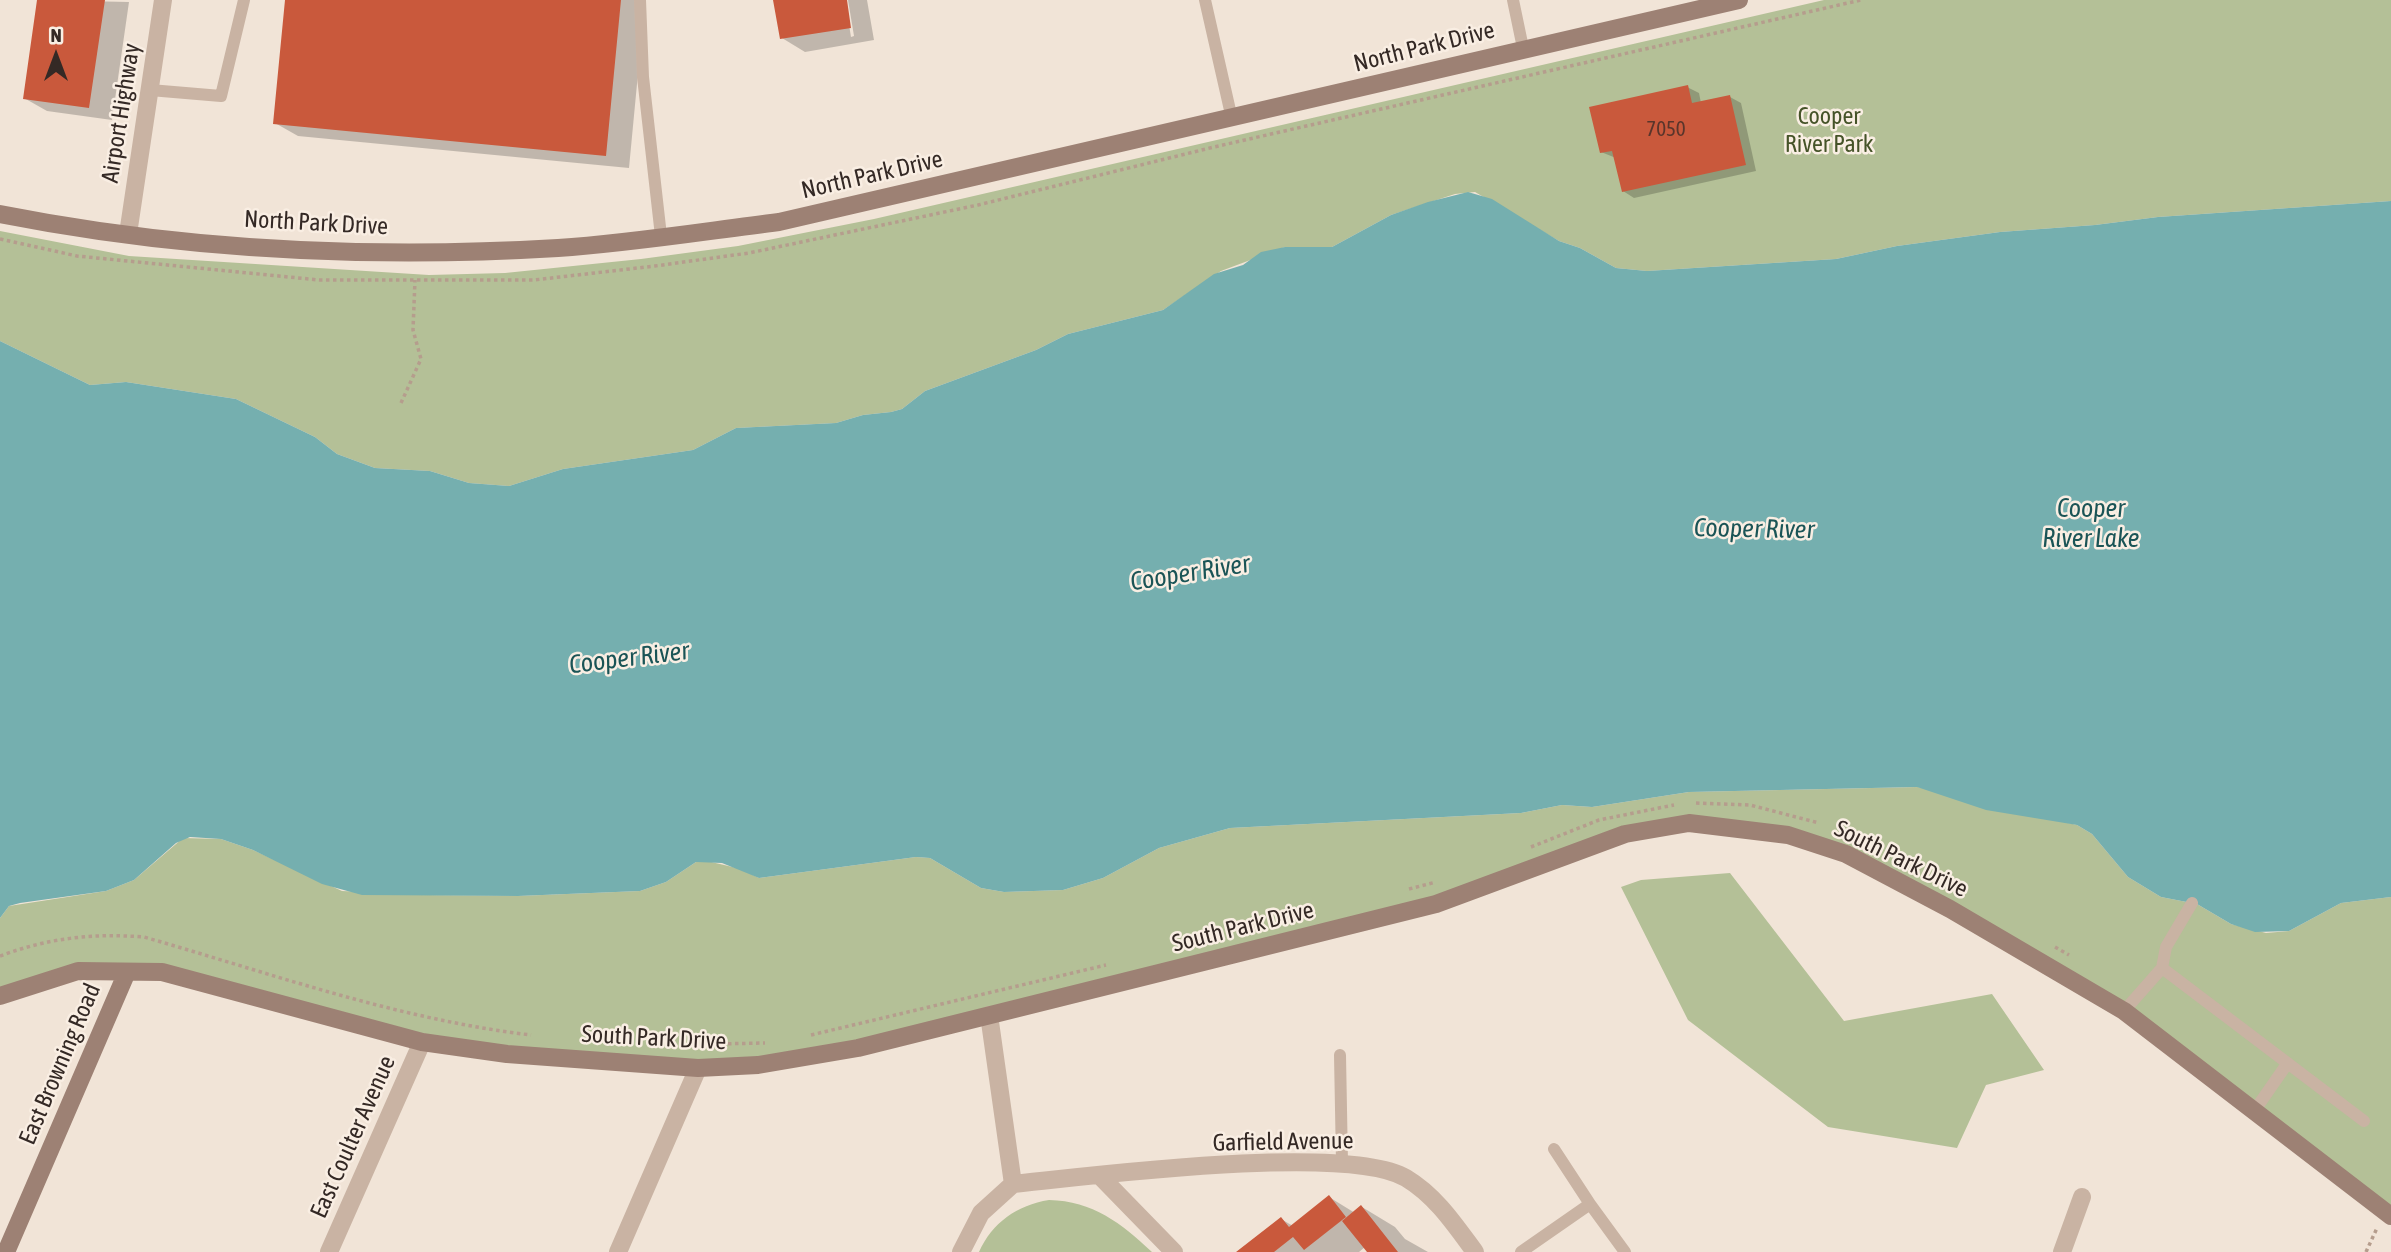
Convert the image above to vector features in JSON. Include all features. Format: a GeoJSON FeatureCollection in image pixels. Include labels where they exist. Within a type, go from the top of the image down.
{"type":"FeatureCollection","features":[{"type":"Feature","properties":{"kind":"street","name":"Airport Highway"},"geometry":{"type":"LineString","coordinates":[[128,234],[163,0]]}},
{"type":"Feature","properties":{"kind":"street","name":"North Park Drive"},"geometry":{"type":"LineString","coordinates":[[0,214],[66,227],[128,234],[328,251],[560,248],[779,222],[1232,119],[1523,47],[1739,0]]}},
{"type":"Feature","properties":{"kind":"street","name":"South Park Drive"},"geometry":{"type":"LineString","coordinates":[[0,996],[78,971],[162,972],[422,1042],[507,1054],[698,1069],[758,1065],[858,1048],[1436,904],[1625,834],[1689,823],[1788,835],[1846,854],[1950,909],[2124,1012],[2388,1213]]}},
{"type":"Feature","properties":{"kind":"street","name":"East Browning Road"},"geometry":{"type":"LineString","coordinates":[[6,1252],[127,972]]}},
{"type":"Feature","properties":{"kind":"street"},"geometry":{"type":"LineString","coordinates":[[961,1252],[981,1213],[1013,1184],[989,1015]]}},
{"type":"Feature","properties":{"kind":"street","name":"East Coulter Avenue"},"geometry":{"type":"LineString","coordinates":[[329,1252],[422,1042]]}},
{"type":"Feature","properties":{"kind":"street"},"geometry":{"type":"LineString","coordinates":[[618,1252],[698,1069]]}},
{"type":"Feature","properties":{"kind":"street","name":"Garfield Avenue"},"geometry":{"type":"LineString","coordinates":[[1013,1184],[1261,1164],[1342,1163],[1382,1168],[1406,1178],[1444,1209],[1475,1252]]}},
{"type":"Feature","properties":{"kind":"street"},"geometry":{"type":"LineString","coordinates":[[1099,1175],[1174,1252]]}},
{"type":"Feature","properties":{"kind":"street"},"geometry":{"type":"LineString","coordinates":[[2062,1252],[2082,1197]]}},
{"type":"Feature","properties":{"kind":"lane"},"geometry":{"type":"LineString","coordinates":[[150,90],[221,96],[244,0]]}},
{"type":"Feature","properties":{"kind":"lane"},"geometry":{"type":"LineString","coordinates":[[640,0],[643,77],[661,236]]}},
{"type":"Feature","properties":{"kind":"lane"},"geometry":{"type":"LineString","coordinates":[[1205,0],[1232,119]]}},
{"type":"Feature","properties":{"kind":"lane"},"geometry":{"type":"LineString","coordinates":[[1513,0],[1523,47]]}},
{"type":"Feature","properties":{"kind":"lane"},"geometry":{"type":"LineString","coordinates":[[2124,1012],[2162,968],[2166,947],[2192,903]]}},
{"type":"Feature","properties":{"kind":"lane"},"geometry":{"type":"LineString","coordinates":[[2162,968],[2364,1121]]}},
{"type":"Feature","properties":{"kind":"lane"},"geometry":{"type":"LineString","coordinates":[[1340,1055],[1342,1163]]}},
{"type":"Feature","properties":{"kind":"lane"},"geometry":{"type":"LineString","coordinates":[[2255,1110],[2287,1064]]}},
{"type":"Feature","properties":{"kind":"lane"},"geometry":{"type":"LineString","coordinates":[[1554,1149],[1625,1252]]}},
{"type":"Feature","properties":{"kind":"lane"},"geometry":{"type":"LineString","coordinates":[[1521,1252],[1590,1204]]}},
{"type":"Feature","properties":{"kind":"path"},"geometry":{"type":"LineString","coordinates":[[401,403],[421,359],[413,330],[415,280]]}},
{"type":"Feature","properties":{"kind":"path"},"geometry":{"type":"LineString","coordinates":[[2366,1252],[2388,1213]]}},
{"type":"Feature","properties":{"kind":"green space","name":"Cooper River Park"},"geometry":{"type":"Polygon","coordinates":[[[1824,0],[2391,0],[2391,201],[2158,217],[2000,232],[1897,246],[1836,259],[1647,271],[1616,268],[1580,248],[1559,241],[1475,192],[1455,194],[1391,215],[1332,247],[1285,247],[1221,271],[1163,310],[1068,334],[1036,350],[925,391],[902,409],[863,415],[836,423],[736,428],[693,450],[563,469],[509,486],[469,483],[430,471],[375,468],[337,454],[315,437],[236,399],[126,382],[90,385],[0,341],[0,231],[129,256],[429,275],[505,273],[641,259],[738,246],[874,219],[1824,0]]]}},
{"type":"Feature","properties":{"kind":"green space"},"geometry":{"type":"Polygon","coordinates":[[[1918,787],[2077,825],[2092,834],[2128,877],[2161,897],[2197,904],[2231,924],[2266,933],[2289,931],[2341,903],[2391,897],[2391,1216],[2124,1011],[1846,854],[1735,826],[1625,834],[1436,904],[758,1065],[507,1054],[209,985],[78,971],[0,996],[0,918],[9,906],[106,891],[134,880],[183,838],[221,839],[253,850],[342,891],[518,896],[640,891],[666,882],[696,862],[707,861],[741,869],[759,878],[916,857],[930,858],[981,888],[1004,892],[1063,890],[1103,878],[1159,848],[1230,828],[1521,813],[1562,805],[1592,807],[1689,792],[1918,787]]]}},
{"type":"Feature","properties":{"kind":"green space"},"geometry":{"type":"Polygon","coordinates":[[[1730,873],[1844,1021],[1992,994],[2044,1070],[1986,1085],[1957,1148],[1828,1127],[1688,1020],[1621,887],[1641,880],[1730,873]]]}},
{"type":"Feature","properties":{"kind":"green space"},"geometry":{"type":"Polygon","coordinates":[[[1049,1200],[1065,1201],[1093,1209],[1117,1223],[1152,1252],[979,1252],[991,1232],[1007,1217],[1026,1206],[1049,1200]]]}},
{"type":"Feature","properties":{"kind":"water","name":"Cooper River Lake"},"geometry":{"type":"Polygon","coordinates":[[[1468,192],[1492,199],[1559,241],[1580,248],[1616,268],[1647,271],[1836,259],[1897,246],[2000,232],[2158,217],[2391,201],[2391,897],[2341,903],[2289,931],[2255,932],[2231,924],[2197,904],[2161,897],[2128,877],[2092,834],[2077,825],[1986,810],[1917,787],[1689,792],[1592,807],[1562,805],[1521,813],[1230,828],[1159,848],[1103,878],[1063,890],[1004,892],[981,888],[930,858],[916,857],[759,878],[722,863],[696,862],[666,882],[640,891],[518,896],[362,895],[322,884],[253,850],[221,839],[190,837],[176,843],[134,880],[106,891],[9,906],[0,918],[0,341],[90,385],[126,382],[236,399],[315,437],[337,454],[375,468],[430,471],[469,483],[509,486],[563,469],[693,450],[736,428],[836,423],[863,415],[902,409],[925,391],[1036,350],[1068,334],[1163,310],[1214,274],[1243,265],[1261,252],[1285,247],[1332,247],[1391,215],[1468,192]]]}},
{"type":"Feature","properties":{"kind":"building"},"geometry":{"type":"Polygon","coordinates":[[[37,0],[105,0],[89,108],[23,99],[37,0]]]}},
{"type":"Feature","properties":{"kind":"building"},"geometry":{"type":"Polygon","coordinates":[[[285,0],[621,0],[606,156],[273,124],[285,0]]]}},
{"type":"Feature","properties":{"kind":"building"},"geometry":{"type":"Polygon","coordinates":[[[773,0],[847,0],[851,28],[780,39],[773,0]]]}},
{"type":"Feature","properties":{"kind":"building"},"geometry":{"type":"Polygon","coordinates":[[[1688,85],[1692,103],[1730,95],[1746,165],[1622,192],[1612,151],[1600,153],[1589,107],[1688,85]]]}},
{"type":"Feature","properties":{"kind":"building"},"geometry":{"type":"Polygon","coordinates":[[[1329,1195],[1346,1217],[1304,1250],[1293,1237],[1274,1252],[1236,1252],[1281,1217],[1289,1227],[1329,1195]]]}},
{"type":"Feature","properties":{"kind":"building"},"geometry":{"type":"Polygon","coordinates":[[[1361,1205],[1398,1252],[1367,1252],[1342,1221],[1361,1205]]]}},
{"type":"Feature","properties":{"kind":"water label","name":"Cooper River"},"geometry":{"type":"Point","coordinates":[1754,529]}},
{"type":"Feature","properties":{"kind":"water label","name":"Cooper River"},"geometry":{"type":"Point","coordinates":[1190,573]}},
{"type":"Feature","properties":{"kind":"water label","name":"Cooper River"},"geometry":{"type":"Point","coordinates":[629,658]}}]}
